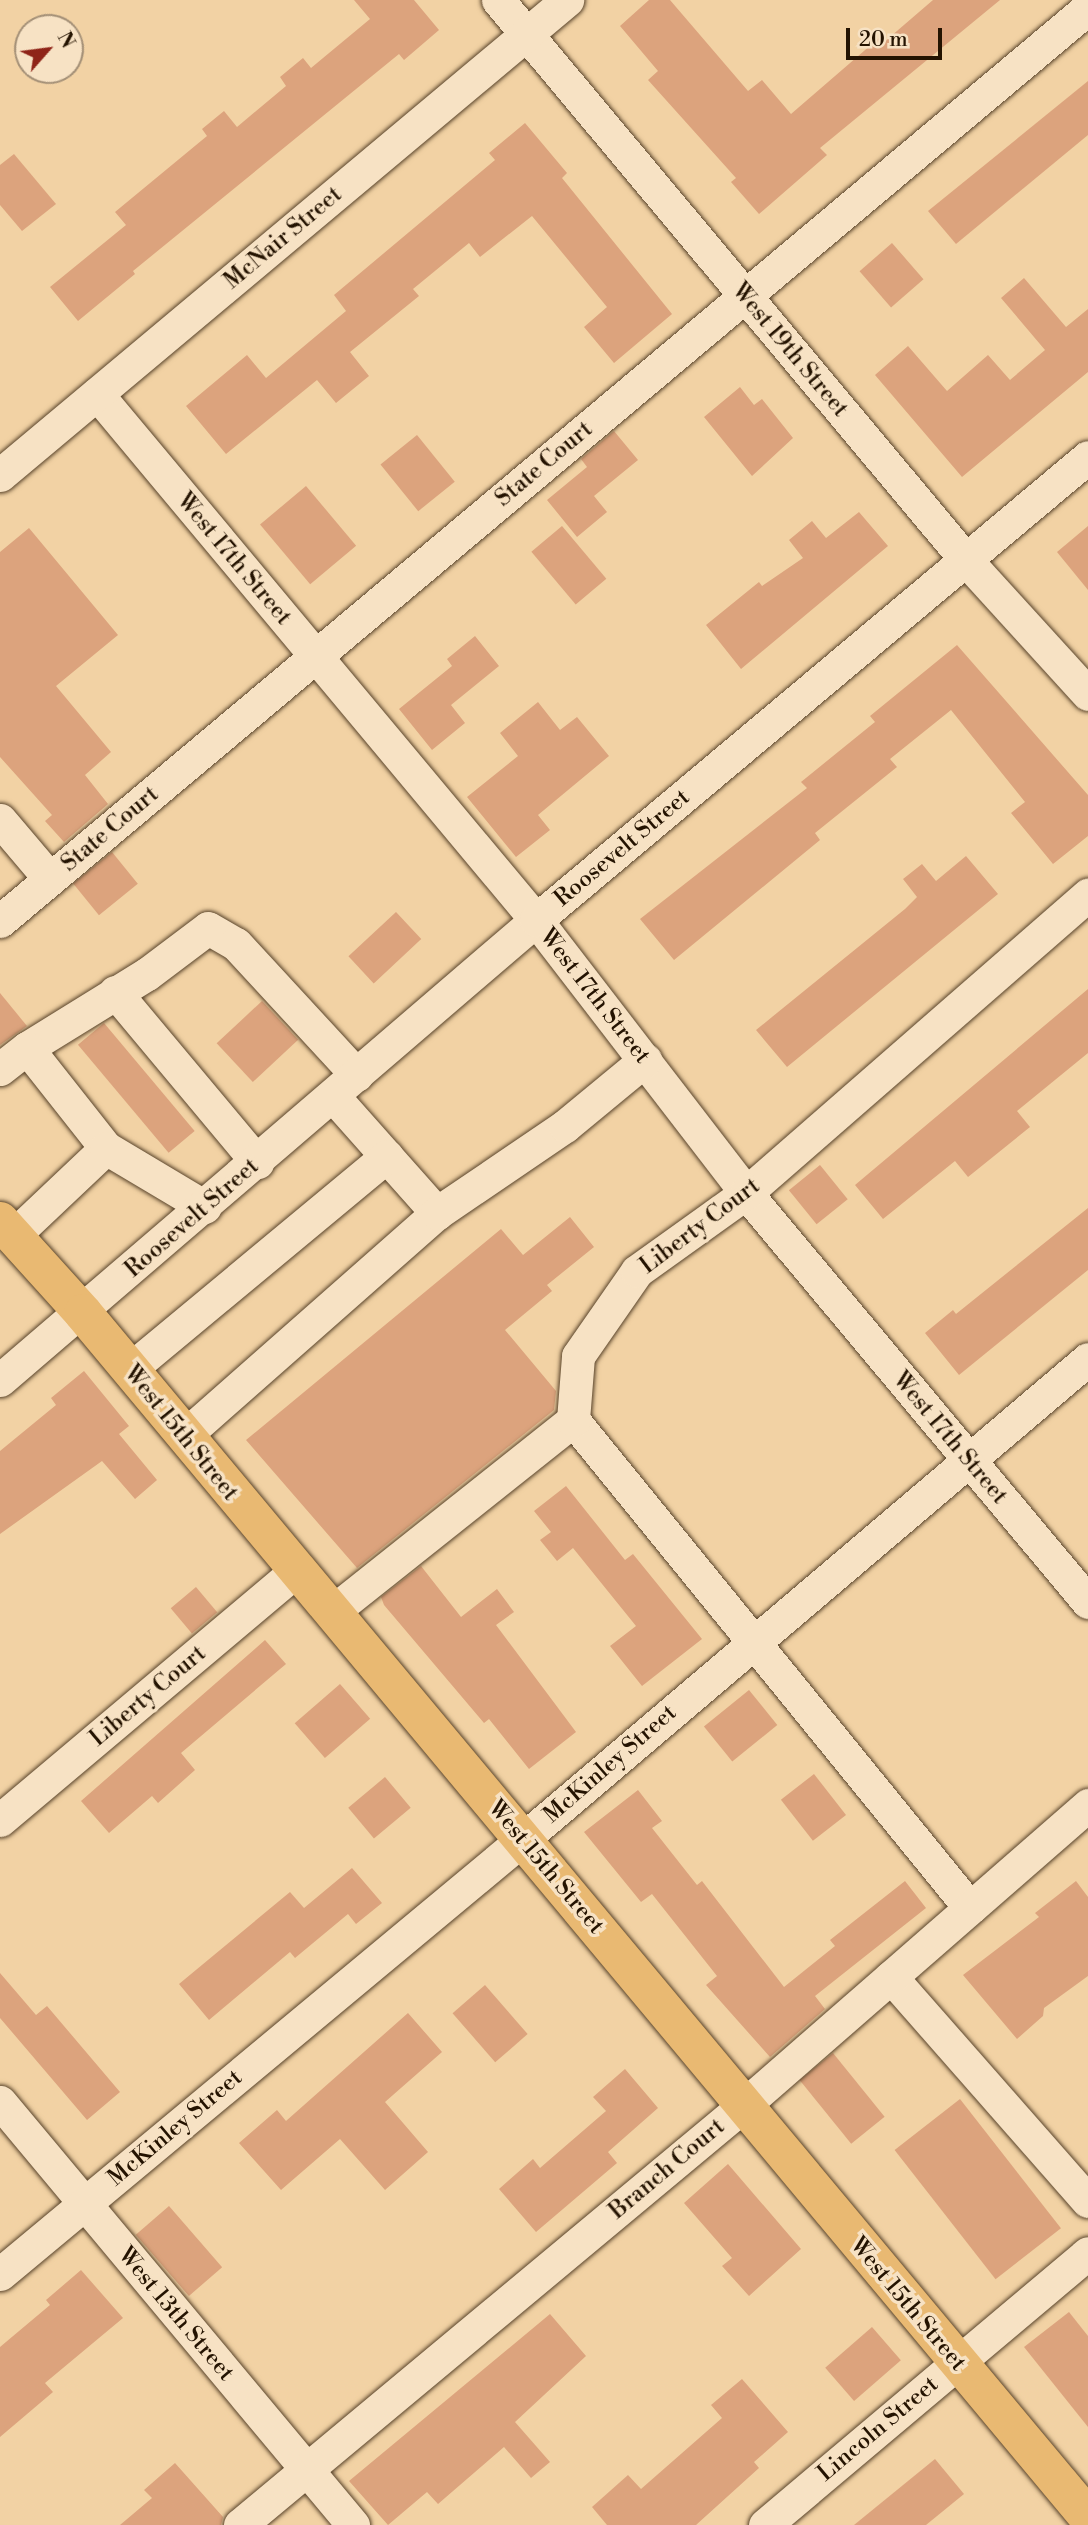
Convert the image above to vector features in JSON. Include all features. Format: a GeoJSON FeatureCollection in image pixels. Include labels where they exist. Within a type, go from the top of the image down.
{"type":"FeatureCollection","features":[{"type":"Feature","properties":{"kind":"main road","name":"West 15th Street"},"geometry":{"type":"LineString","coordinates":[[7,1229],[83,1313],[295,1572],[332,1612],[523,1839],[956,2363],[1088,2517]]}},
{"type":"Feature","properties":{"kind":"street","name":"West 19th Street"},"geometry":{"type":"LineString","coordinates":[[498,0],[966,560],[1088,694]]}},
{"type":"Feature","properties":{"kind":"street","name":"McNair Street"},"geometry":{"type":"LineString","coordinates":[[0,475],[567,0]]}},
{"type":"Feature","properties":{"kind":"street","name":"State Court"},"geometry":{"type":"LineString","coordinates":[[0,921],[1088,8]]}},
{"type":"Feature","properties":{"kind":"street","name":"West 17th Street"},"geometry":{"type":"LineString","coordinates":[[97,394],[536,920],[746,1192],[1088,1602]]}},
{"type":"Feature","properties":{"kind":"street","name":"Roosevelt Street"},"geometry":{"type":"LineString","coordinates":[[0,1380],[83,1313],[536,920],[1088,457]]}},
{"type":"Feature","properties":{"kind":"street"},"geometry":{"type":"LineString","coordinates":[[0,820],[50,879]]}},
{"type":"Feature","properties":{"kind":"street","name":"Liberty Court"},"geometry":{"type":"LineString","coordinates":[[573,1420],[578,1356],[637,1271],[746,1192],[1088,895]]}},
{"type":"Feature","properties":{"kind":"street"},"geometry":{"type":"LineString","coordinates":[[0,1069],[27,1048],[148,974],[208,928],[236,944],[357,1075]]}},
{"type":"Feature","properties":{"kind":"street"},"geometry":{"type":"LineString","coordinates":[[115,992],[257,1162]]}},
{"type":"Feature","properties":{"kind":"street"},"geometry":{"type":"LineString","coordinates":[[27,1048],[106,1148],[205,1207]]}},
{"type":"Feature","properties":{"kind":"street"},"geometry":{"type":"LineString","coordinates":[[184,1436],[437,1213],[565,1126],[645,1060]]}},
{"type":"Feature","properties":{"kind":"street"},"geometry":{"type":"LineString","coordinates":[[332,1096],[437,1213]]}},
{"type":"Feature","properties":{"kind":"street"},"geometry":{"type":"LineString","coordinates":[[7,1229],[106,1148]]}},
{"type":"Feature","properties":{"kind":"street"},"geometry":{"type":"LineString","coordinates":[[130,1370],[387,1156]]}},
{"type":"Feature","properties":{"kind":"street","name":"McKinley Street"},"geometry":{"type":"LineString","coordinates":[[0,2274],[523,1839],[1088,1359]]}},
{"type":"Feature","properties":{"kind":"street"},"geometry":{"type":"LineString","coordinates":[[332,1612],[573,1420],[970,1908]]}},
{"type":"Feature","properties":{"kind":"street","name":"Liberty Court"},"geometry":{"type":"LineString","coordinates":[[0,1820],[295,1572]]}},
{"type":"Feature","properties":{"kind":"street","name":"Branch Court"},"geometry":{"type":"LineString","coordinates":[[240,2525],[743,2106],[1088,1805]]}},
{"type":"Feature","properties":{"kind":"street"},"geometry":{"type":"LineString","coordinates":[[891,1977],[1088,2201]]}},
{"type":"Feature","properties":{"kind":"street","name":"West 13th Street"},"geometry":{"type":"LineString","coordinates":[[0,2102],[353,2525]]}},
{"type":"Feature","properties":{"kind":"street","name":"Lincoln Street"},"geometry":{"type":"LineString","coordinates":[[765,2525],[1088,2253]]}},
{"type":"Feature","properties":{"kind":"building"},"geometry":{"type":"Polygon","coordinates":[[[354,0],[414,0],[439,30],[404,60],[399,54],[133,271],[135,274],[78,321],[50,287],[126,225],[115,212],[207,136],[202,129],[224,111],[237,127],[286,86],[280,77],[303,58],[311,68],[370,19],[354,0]]]}},
{"type":"Feature","properties":{"kind":"building"},"geometry":{"type":"Polygon","coordinates":[[[649,0],[670,0],[748,91],[762,80],[791,114],[879,38],[883,43],[933,0],[1000,0],[820,148],[827,155],[759,214],[731,182],[736,178],[648,80],[658,71],[620,26],[649,0]]]}},
{"type":"Feature","properties":{"kind":"building"},"geometry":{"type":"Polygon","coordinates":[[[1088,81],[1088,135],[956,244],[928,211],[1088,81]]]}},
{"type":"Feature","properties":{"kind":"building"},"geometry":{"type":"Polygon","coordinates":[[[525,123],[567,173],[562,178],[672,314],[614,363],[584,327],[607,307],[532,216],[480,257],[469,243],[413,289],[419,296],[350,352],[369,376],[336,403],[317,380],[226,454],[186,406],[247,355],[266,378],[346,311],[334,295],[495,160],[489,153],[525,123]]]}},
{"type":"Feature","properties":{"kind":"building"},"geometry":{"type":"Polygon","coordinates":[[[14,154],[56,204],[22,231],[0,205],[0,165],[14,154]]]}},
{"type":"Feature","properties":{"kind":"building"},"geometry":{"type":"Polygon","coordinates":[[[892,243],[923,279],[891,307],[860,271],[892,243]]]}},
{"type":"Feature","properties":{"kind":"building"},"geometry":{"type":"Polygon","coordinates":[[[1024,278],[1066,327],[1088,309],[1088,372],[962,477],[875,375],[908,346],[947,391],[988,355],[1010,380],[1045,350],[1001,298],[1024,278]]]}},
{"type":"Feature","properties":{"kind":"building"},"geometry":{"type":"Polygon","coordinates":[[[740,387],[754,405],[762,399],[793,438],[752,476],[704,417],[740,387]]]}},
{"type":"Feature","properties":{"kind":"building"},"geometry":{"type":"Polygon","coordinates":[[[614,431],[638,460],[594,496],[607,512],[577,537],[547,500],[587,467],[581,459],[614,431]]]}},
{"type":"Feature","properties":{"kind":"building"},"geometry":{"type":"Polygon","coordinates":[[[417,435],[455,482],[418,511],[380,465],[417,435]]]}},
{"type":"Feature","properties":{"kind":"building"},"geometry":{"type":"Polygon","coordinates":[[[306,486],[356,546],[310,584],[260,525],[306,486]]]}},
{"type":"Feature","properties":{"kind":"building"},"geometry":{"type":"Polygon","coordinates":[[[859,512],[888,546],[741,669],[706,625],[759,582],[762,586],[803,558],[789,540],[812,521],[826,538],[859,512]]]}},
{"type":"Feature","properties":{"kind":"building"},"geometry":{"type":"Polygon","coordinates":[[[562,526],[606,579],[576,605],[531,552],[562,526]]]}},
{"type":"Feature","properties":{"kind":"building"},"geometry":{"type":"Polygon","coordinates":[[[1088,526],[1088,590],[1057,552],[1088,526]]]}},
{"type":"Feature","properties":{"kind":"building"},"geometry":{"type":"Polygon","coordinates":[[[29,528],[118,635],[56,686],[111,752],[85,775],[108,804],[64,842],[45,821],[52,815],[0,757],[0,552],[29,528]]]}},
{"type":"Feature","properties":{"kind":"building"},"geometry":{"type":"Polygon","coordinates":[[[475,636],[499,666],[451,705],[465,723],[432,750],[399,709],[452,666],[447,659],[475,636]]]}},
{"type":"Feature","properties":{"kind":"building"},"geometry":{"type":"Polygon","coordinates":[[[957,645],[1088,795],[1088,836],[1053,864],[1011,813],[1025,802],[951,710],[890,759],[897,767],[815,833],[820,840],[674,960],[640,919],[807,788],[801,782],[875,722],[870,716],[957,645]]]}},
{"type":"Feature","properties":{"kind":"building"},"geometry":{"type":"Polygon","coordinates":[[[538,702],[560,730],[577,717],[609,756],[538,815],[550,830],[516,857],[467,797],[518,756],[500,733],[538,702]]]}},
{"type":"Feature","properties":{"kind":"building"},"geometry":{"type":"Polygon","coordinates":[[[112,852],[138,884],[99,915],[73,883],[112,852]]]}},
{"type":"Feature","properties":{"kind":"building"},"geometry":{"type":"Polygon","coordinates":[[[966,856],[998,894],[787,1067],[756,1030],[917,897],[903,879],[922,864],[936,881],[966,856]]]}},
{"type":"Feature","properties":{"kind":"building"},"geometry":{"type":"Polygon","coordinates":[[[396,912],[421,939],[374,983],[348,956],[396,912]]]}},
{"type":"Feature","properties":{"kind":"building"},"geometry":{"type":"Polygon","coordinates":[[[1088,989],[1088,1053],[1017,1111],[1030,1127],[968,1177],[955,1161],[883,1219],[855,1185],[1088,989]]]}},
{"type":"Feature","properties":{"kind":"building"},"geometry":{"type":"Polygon","coordinates":[[[0,993],[27,1026],[0,1045],[0,993]]]}},
{"type":"Feature","properties":{"kind":"building"},"geometry":{"type":"Polygon","coordinates":[[[262,1001],[298,1040],[253,1082],[217,1043],[262,1001]]]}},
{"type":"Feature","properties":{"kind":"building"},"geometry":{"type":"Polygon","coordinates":[[[104,1023],[195,1131],[169,1153],[78,1045],[104,1023]]]}},
{"type":"Feature","properties":{"kind":"building"},"geometry":{"type":"Polygon","coordinates":[[[820,1165],[848,1199],[817,1224],[789,1190],[820,1165]]]}},
{"type":"Feature","properties":{"kind":"building"},"geometry":{"type":"Polygon","coordinates":[[[1088,1208],[1088,1270],[959,1375],[925,1333],[953,1310],[956,1314],[1088,1208]]]}},
{"type":"Feature","properties":{"kind":"building"},"geometry":{"type":"Polygon","coordinates":[[[570,1217],[594,1247],[547,1285],[552,1291],[505,1330],[556,1391],[554,1410],[357,1568],[246,1440],[501,1229],[523,1255],[570,1217]]]}},
{"type":"Feature","properties":{"kind":"building"},"geometry":{"type":"Polygon","coordinates":[[[84,1371],[129,1426],[119,1434],[157,1480],[135,1499],[102,1461],[0,1534],[0,1451],[56,1405],[51,1398],[84,1371]]]}},
{"type":"Feature","properties":{"kind":"building"},"geometry":{"type":"Polygon","coordinates":[[[566,1486],[625,1560],[633,1554],[702,1639],[642,1686],[610,1646],[636,1626],[573,1548],[557,1561],[540,1540],[551,1532],[534,1511],[566,1486]]]}},
{"type":"Feature","properties":{"kind":"building"},"geometry":{"type":"Polygon","coordinates":[[[421,1566],[461,1617],[497,1589],[514,1612],[496,1625],[576,1732],[529,1769],[489,1719],[484,1723],[384,1605],[381,1597],[421,1566]]]}},
{"type":"Feature","properties":{"kind":"building"},"geometry":{"type":"Polygon","coordinates":[[[196,1587],[217,1612],[192,1633],[171,1608],[196,1587]]]}},
{"type":"Feature","properties":{"kind":"building"},"geometry":{"type":"Polygon","coordinates":[[[265,1640],[286,1664],[181,1753],[195,1770],[158,1803],[152,1796],[109,1833],[81,1801],[265,1640]]]}},
{"type":"Feature","properties":{"kind":"building"},"geometry":{"type":"Polygon","coordinates":[[[340,1684],[370,1719],[325,1758],[295,1723],[340,1684]]]}},
{"type":"Feature","properties":{"kind":"building"},"geometry":{"type":"Polygon","coordinates":[[[749,1690],[777,1725],[732,1761],[704,1727],[749,1690]]]}},
{"type":"Feature","properties":{"kind":"building"},"geometry":{"type":"Polygon","coordinates":[[[814,1774],[846,1815],[813,1841],[781,1800],[814,1774]]]}},
{"type":"Feature","properties":{"kind":"building"},"geometry":{"type":"Polygon","coordinates":[[[385,1777],[411,1808],[374,1838],[348,1808],[385,1777]]]}},
{"type":"Feature","properties":{"kind":"building"},"geometry":{"type":"Polygon","coordinates":[[[638,1790],[662,1821],[652,1828],[697,1885],[702,1881],[784,1987],[835,1946],[830,1940],[905,1881],[926,1908],[815,1996],[825,2009],[770,2057],[706,1985],[717,1976],[652,1894],[641,1902],[584,1832],[638,1790]]]}},
{"type":"Feature","properties":{"kind":"building"},"geometry":{"type":"Polygon","coordinates":[[[352,1868],[382,1903],[356,1924],[348,1914],[295,1958],[290,1952],[209,2020],[179,1984],[290,1892],[304,1908],[352,1868]]]}},
{"type":"Feature","properties":{"kind":"building"},"geometry":{"type":"Polygon","coordinates":[[[1076,1881],[1088,1897],[1088,1976],[1044,2008],[1043,2016],[1017,2039],[963,1975],[1039,1917],[1035,1913],[1076,1881]]]}},
{"type":"Feature","properties":{"kind":"building"},"geometry":{"type":"Polygon","coordinates":[[[0,1973],[36,2015],[47,2006],[120,2092],[87,2120],[0,2018],[0,1973]]]}},
{"type":"Feature","properties":{"kind":"building"},"geometry":{"type":"Polygon","coordinates":[[[485,1985],[528,2034],[495,2062],[453,2013],[485,1985]]]}},
{"type":"Feature","properties":{"kind":"building"},"geometry":{"type":"Polygon","coordinates":[[[408,2013],[442,2052],[385,2102],[428,2152],[385,2190],[340,2139],[281,2190],[239,2143],[277,2110],[286,2121],[408,2013]]]}},
{"type":"Feature","properties":{"kind":"building"},"geometry":{"type":"Polygon","coordinates":[[[833,2053],[885,2117],[851,2144],[800,2080],[833,2053]]]}},
{"type":"Feature","properties":{"kind":"building"},"geometry":{"type":"Polygon","coordinates":[[[625,2069],[658,2108],[608,2152],[617,2163],[536,2232],[499,2189],[533,2159],[540,2168],[606,2111],[593,2097],[625,2069]]]}},
{"type":"Feature","properties":{"kind":"building"},"geometry":{"type":"Polygon","coordinates":[[[960,2099],[1061,2228],[996,2279],[895,2150],[960,2099]]]}},
{"type":"Feature","properties":{"kind":"building"},"geometry":{"type":"Polygon","coordinates":[[[728,2164],[801,2249],[749,2296],[722,2266],[732,2258],[684,2203],[728,2164]]]}},
{"type":"Feature","properties":{"kind":"building"},"geometry":{"type":"Polygon","coordinates":[[[169,2206],[222,2267],[189,2296],[136,2235],[169,2206]]]}},
{"type":"Feature","properties":{"kind":"building"},"geometry":{"type":"Polygon","coordinates":[[[81,2270],[123,2318],[45,2383],[53,2392],[0,2437],[0,2347],[50,2305],[46,2300],[81,2270]]]}},
{"type":"Feature","properties":{"kind":"building"},"geometry":{"type":"Polygon","coordinates":[[[1069,2312],[1088,2336],[1088,2427],[1024,2347],[1069,2312]]]}},
{"type":"Feature","properties":{"kind":"building"},"geometry":{"type":"Polygon","coordinates":[[[550,2314],[586,2356],[515,2422],[550,2462],[531,2478],[504,2447],[438,2504],[427,2492],[388,2525],[349,2481],[550,2314]]]}},
{"type":"Feature","properties":{"kind":"building"},"geometry":{"type":"Polygon","coordinates":[[[872,2327],[901,2360],[854,2401],[825,2368],[872,2327]]]}},
{"type":"Feature","properties":{"kind":"building"},"geometry":{"type":"Polygon","coordinates":[[[742,2379],[788,2432],[754,2462],[759,2468],[696,2525],[607,2525],[592,2507],[628,2475],[641,2489],[722,2418],[711,2405],[742,2379]]]}},
{"type":"Feature","properties":{"kind":"building"},"geometry":{"type":"Polygon","coordinates":[[[935,2459],[964,2494],[926,2525],[854,2525],[935,2459]]]}},
{"type":"Feature","properties":{"kind":"building"},"geometry":{"type":"Polygon","coordinates":[[[175,2463],[223,2517],[221,2525],[120,2525],[152,2498],[144,2490],[175,2463]]]}}]}
